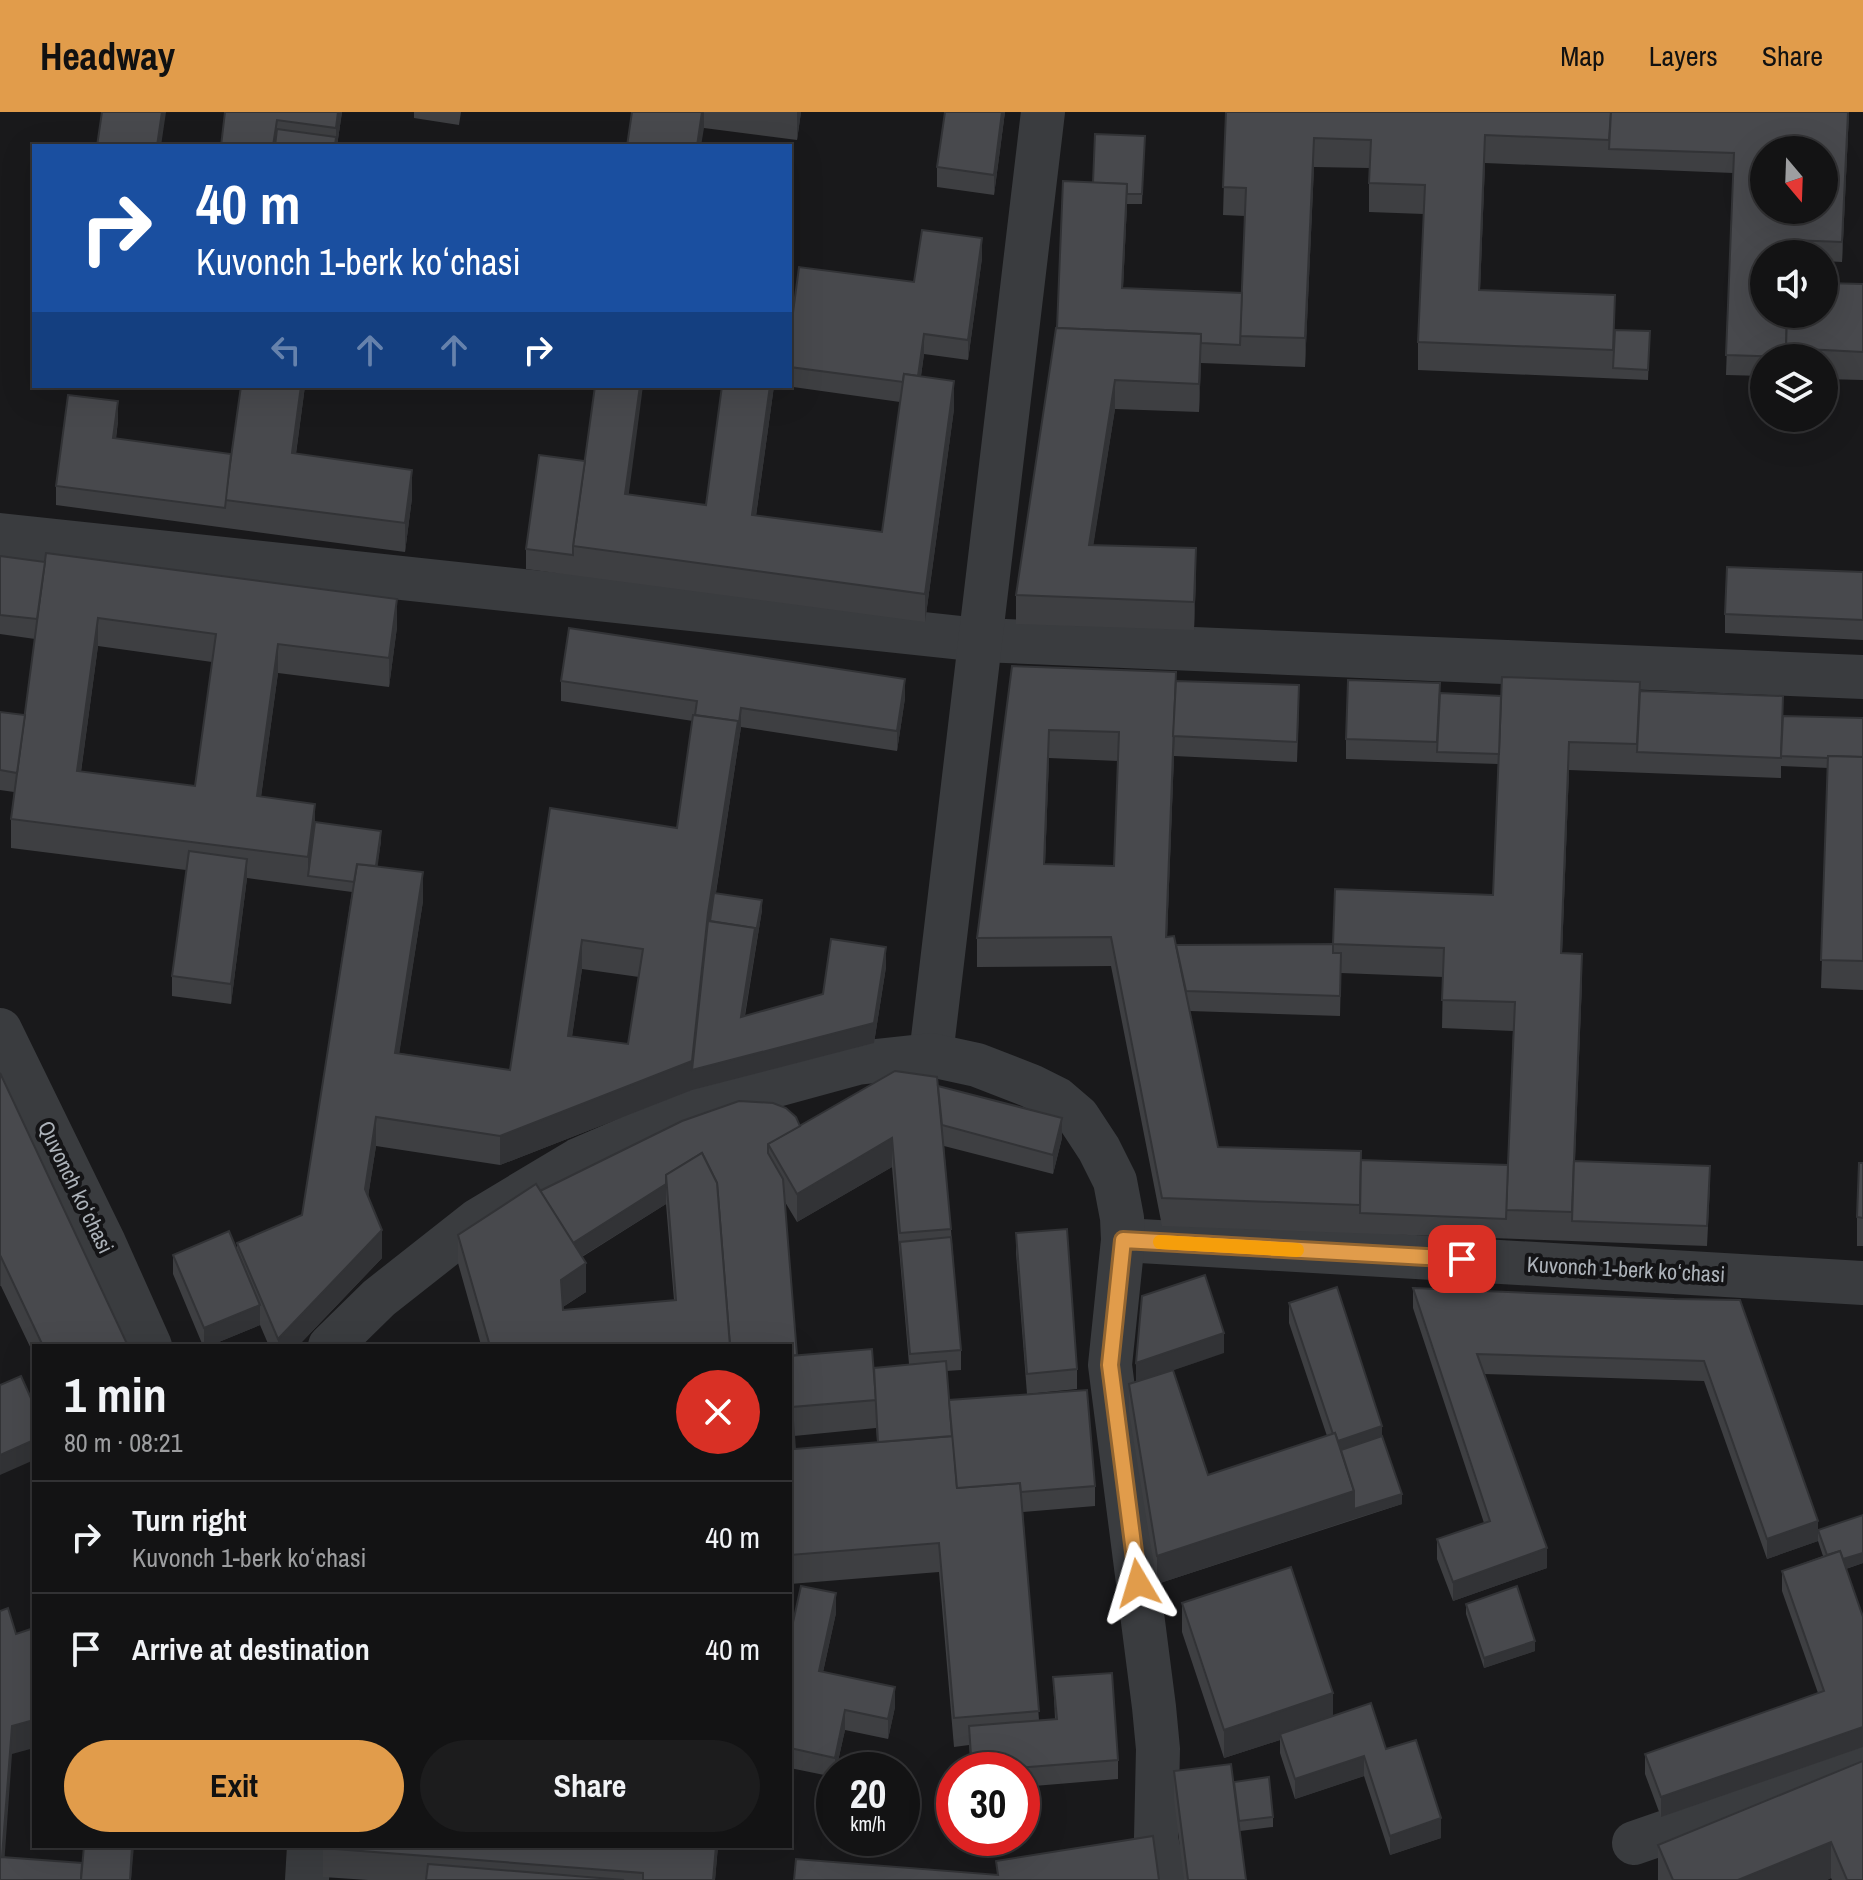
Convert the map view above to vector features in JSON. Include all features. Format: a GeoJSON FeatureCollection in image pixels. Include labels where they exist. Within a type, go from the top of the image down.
{"type":"FeatureCollection","features":[{"type":"Feature","properties":{"kind":"street"},"geometry":{"type":"LineString","coordinates":[[931,1055],[1043,112]]}},
{"type":"Feature","properties":{"kind":"street"},"geometry":{"type":"LineString","coordinates":[[0,535],[980,640],[1863,677]]}},
{"type":"Feature","properties":{"kind":"street","name":"Quvonch koʻchasi"},"geometry":{"type":"LineString","coordinates":[[0,1030],[104,1243],[149,1344]]}},
{"type":"Feature","properties":{"kind":"street"},"geometry":{"type":"LineString","coordinates":[[332,1344],[379,1298],[478,1220],[578,1160],[710,1103],[857,1063],[931,1055],[977,1065],[1057,1099],[1078,1117],[1099,1149],[1115,1181],[1122,1218],[1123,1240],[1110,1365],[1154,1707],[1158,1749],[1156,1838],[1165,1880]]}},
{"type":"Feature","properties":{"kind":"street","name":"Kuvonch 1-berk koʻchasi"},"geometry":{"type":"LineString","coordinates":[[1123,1240],[1863,1283]]}},
{"type":"Feature","properties":{"kind":"street"},"geometry":{"type":"LineString","coordinates":[[1634,1843],[1863,1764]]}},
{"type":"Feature","properties":{"kind":"street"},"geometry":{"type":"LineString","coordinates":[[307,1880],[309,1848]]}},
{"type":"Feature","properties":{"kind":"building"},"geometry":{"type":"Polygon","coordinates":[[[102,112],[162,112],[157,144],[97,144],[102,112]]]}},
{"type":"Feature","properties":{"kind":"building"},"geometry":{"type":"Polygon","coordinates":[[[225,112],[338,112],[336,128],[277,120],[273,144],[221,144],[225,112]]]}},
{"type":"Feature","properties":{"kind":"building"},"geometry":{"type":"Polygon","coordinates":[[[632,112],[702,112],[697,144],[627,144],[632,112]]]}},
{"type":"Feature","properties":{"kind":"building"},"geometry":{"type":"Polygon","coordinates":[[[945,112],[1002,112],[994,175],[937,167],[945,112]]]}},
{"type":"Feature","properties":{"kind":"building"},"geometry":{"type":"Polygon","coordinates":[[[1226,112],[1611,112],[1609,140],[1485,135],[1479,290],[1615,295],[1613,350],[1418,342],[1425,185],[1369,183],[1371,140],[1314,138],[1305,338],[1240,336],[1246,188],[1223,187],[1226,112]]]}},
{"type":"Feature","properties":{"kind":"building"},"geometry":{"type":"Polygon","coordinates":[[[1611,112],[1848,112],[1842,242],[1750,240],[1750,328],[1787,328],[1786,344],[1750,344],[1750,356],[1726,355],[1734,153],[1609,149],[1611,112]]]}},
{"type":"Feature","properties":{"kind":"building"},"geometry":{"type":"Polygon","coordinates":[[[277,129],[336,137],[335,144],[275,144],[277,129]]]}},
{"type":"Feature","properties":{"kind":"building"},"geometry":{"type":"Polygon","coordinates":[[[1095,134],[1145,136],[1142,194],[1127,194],[1127,184],[1093,183],[1095,134]]]}},
{"type":"Feature","properties":{"kind":"building"},"geometry":{"type":"Polygon","coordinates":[[[1063,181],[1127,184],[1122,288],[1242,293],[1240,345],[1201,343],[1201,334],[1057,328],[1063,181]]]}},
{"type":"Feature","properties":{"kind":"building"},"geometry":{"type":"Polygon","coordinates":[[[922,230],[982,238],[968,340],[924,334],[918,376],[904,374],[903,382],[792,367],[792,320],[799,267],[914,282],[922,230]]]}},
{"type":"Feature","properties":{"kind":"building"},"geometry":{"type":"Polygon","coordinates":[[[1838,283],[1863,284],[1863,352],[1838,351],[1838,344],[1786,344],[1787,328],[1838,328],[1838,283]]]}},
{"type":"Feature","properties":{"kind":"building"},"geometry":{"type":"Polygon","coordinates":[[[1056,328],[1201,334],[1199,384],[1115,380],[1089,545],[1196,548],[1194,602],[1016,595],[1056,328]]]}},
{"type":"Feature","properties":{"kind":"building"},"geometry":{"type":"Polygon","coordinates":[[[1615,330],[1650,331],[1648,370],[1613,368],[1615,330]]]}},
{"type":"Feature","properties":{"kind":"building"},"geometry":{"type":"Polygon","coordinates":[[[904,374],[954,381],[925,594],[573,546],[595,388],[640,388],[625,494],[706,505],[722,388],[770,388],[752,515],[882,532],[904,374]]]}},
{"type":"Feature","properties":{"kind":"building"},"geometry":{"type":"Polygon","coordinates":[[[241,388],[301,388],[292,453],[412,470],[405,523],[225,500],[241,388]]]}},
{"type":"Feature","properties":{"kind":"building"},"geometry":{"type":"Polygon","coordinates":[[[68,395],[118,401],[113,438],[231,454],[225,508],[56,486],[68,395]]]}},
{"type":"Feature","properties":{"kind":"building"},"geometry":{"type":"Polygon","coordinates":[[[539,455],[585,461],[573,555],[526,549],[539,455]]]}},
{"type":"Feature","properties":{"kind":"building"},"geometry":{"type":"Polygon","coordinates":[[[46,553],[397,599],[389,658],[278,644],[257,796],[315,804],[308,857],[11,819],[46,553]],[[98,618],[77,771],[195,786],[216,634],[98,618]]]}},
{"type":"Feature","properties":{"kind":"building"},"geometry":{"type":"Polygon","coordinates":[[[0,556],[45,562],[37,619],[0,615],[0,556]]]}},
{"type":"Feature","properties":{"kind":"building"},"geometry":{"type":"Polygon","coordinates":[[[1727,567],[1863,572],[1863,620],[1725,614],[1727,567]]]}},
{"type":"Feature","properties":{"kind":"building"},"geometry":{"type":"Polygon","coordinates":[[[569,628],[905,679],[897,731],[741,708],[738,730],[738,721],[695,715],[697,701],[561,681],[569,628]]]}},
{"type":"Feature","properties":{"kind":"building"},"geometry":{"type":"Polygon","coordinates":[[[1012,666],[1176,672],[1166,937],[1174,936],[1218,1147],[1361,1151],[1360,1205],[1162,1198],[1111,937],[977,938],[1012,666]],[[1049,730],[1044,864],[1114,866],[1119,732],[1049,730]]]}},
{"type":"Feature","properties":{"kind":"building"},"geometry":{"type":"Polygon","coordinates":[[[1502,677],[1640,682],[1637,744],[1569,742],[1561,953],[1582,954],[1572,1212],[1506,1210],[1515,1002],[1442,1000],[1444,948],[1333,944],[1335,889],[1493,895],[1502,677]]]}},
{"type":"Feature","properties":{"kind":"building"},"geometry":{"type":"Polygon","coordinates":[[[1348,680],[1440,683],[1437,742],[1346,739],[1348,680]]]}},
{"type":"Feature","properties":{"kind":"building"},"geometry":{"type":"Polygon","coordinates":[[[1176,681],[1299,685],[1297,742],[1173,736],[1176,681]]]}},
{"type":"Feature","properties":{"kind":"building"},"geometry":{"type":"Polygon","coordinates":[[[1640,691],[1783,696],[1781,758],[1637,752],[1640,691]]]}},
{"type":"Feature","properties":{"kind":"building"},"geometry":{"type":"Polygon","coordinates":[[[1440,693],[1501,696],[1499,754],[1437,752],[1440,693]]]}},
{"type":"Feature","properties":{"kind":"building"},"geometry":{"type":"Polygon","coordinates":[[[0,712],[25,715],[17,773],[0,770],[0,712]]]}},
{"type":"Feature","properties":{"kind":"building"},"geometry":{"type":"Polygon","coordinates":[[[693,715],[738,721],[708,913],[692,1061],[500,1136],[376,1117],[365,1189],[382,1230],[278,1339],[237,1243],[302,1215],[357,864],[423,872],[395,1053],[510,1070],[550,808],[677,828],[693,715]],[[582,940],[568,1036],[628,1044],[643,949],[582,940]]]}},
{"type":"Feature","properties":{"kind":"building"},"geometry":{"type":"Polygon","coordinates":[[[1783,716],[1863,718],[1863,757],[1781,756],[1783,716]]]}},
{"type":"Feature","properties":{"kind":"building"},"geometry":{"type":"Polygon","coordinates":[[[1828,756],[1863,757],[1863,961],[1821,960],[1828,756]]]}},
{"type":"Feature","properties":{"kind":"building"},"geometry":{"type":"Polygon","coordinates":[[[315,822],[381,831],[376,866],[357,864],[354,882],[308,876],[315,822]]]}},
{"type":"Feature","properties":{"kind":"building"},"geometry":{"type":"Polygon","coordinates":[[[189,851],[247,859],[231,984],[172,976],[189,851]]]}},
{"type":"Feature","properties":{"kind":"building"},"geometry":{"type":"Polygon","coordinates":[[[714,893],[762,900],[755,938],[755,928],[710,921],[714,893]]]}},
{"type":"Feature","properties":{"kind":"building"},"geometry":{"type":"Polygon","coordinates":[[[708,921],[755,928],[741,1017],[823,994],[831,939],[886,947],[874,1023],[692,1070],[708,921]]]}},
{"type":"Feature","properties":{"kind":"building"},"geometry":{"type":"Polygon","coordinates":[[[1333,944],[1333,953],[1341,953],[1340,996],[1186,991],[1176,945],[1333,944]]]}},
{"type":"Feature","properties":{"kind":"building"},"geometry":{"type":"Polygon","coordinates":[[[895,1071],[937,1077],[951,1229],[900,1233],[892,1138],[797,1194],[768,1144],[895,1071]]]}},
{"type":"Feature","properties":{"kind":"building"},"geometry":{"type":"Polygon","coordinates":[[[0,1073],[127,1344],[42,1344],[0,1258],[0,1073]]]}},
{"type":"Feature","properties":{"kind":"building"},"geometry":{"type":"Polygon","coordinates":[[[938,1086],[1062,1118],[1053,1155],[942,1125],[938,1086]]]}},
{"type":"Feature","properties":{"kind":"building"},"geometry":{"type":"Polygon","coordinates":[[[739,1101],[773,1103],[786,1108],[796,1117],[800,1126],[768,1144],[768,1153],[783,1179],[797,1355],[792,1356],[792,1344],[730,1344],[717,1183],[702,1153],[666,1175],[666,1184],[573,1243],[540,1191],[682,1121],[739,1101]]]}},
{"type":"Feature","properties":{"kind":"building"},"geometry":{"type":"Polygon","coordinates":[[[702,1153],[717,1183],[730,1344],[489,1344],[458,1235],[536,1184],[586,1263],[561,1280],[563,1310],[676,1300],[666,1175],[702,1153]]]}},
{"type":"Feature","properties":{"kind":"building"},"geometry":{"type":"Polygon","coordinates":[[[1361,1160],[1508,1165],[1506,1219],[1360,1213],[1361,1160]]]}},
{"type":"Feature","properties":{"kind":"building"},"geometry":{"type":"Polygon","coordinates":[[[1574,1161],[1710,1166],[1707,1226],[1572,1221],[1574,1161]]]}},
{"type":"Feature","properties":{"kind":"building"},"geometry":{"type":"Polygon","coordinates":[[[1859,1163],[1863,1163],[1863,1218],[1857,1217],[1859,1163]]]}},
{"type":"Feature","properties":{"kind":"building"},"geometry":{"type":"Polygon","coordinates":[[[1067,1229],[1077,1369],[1027,1374],[1016,1233],[1067,1229]]]}},
{"type":"Feature","properties":{"kind":"building"},"geometry":{"type":"Polygon","coordinates":[[[229,1231],[260,1305],[204,1328],[173,1255],[229,1231]]]}},
{"type":"Feature","properties":{"kind":"building"},"geometry":{"type":"Polygon","coordinates":[[[951,1237],[961,1350],[910,1354],[900,1242],[951,1237]]]}},
{"type":"Feature","properties":{"kind":"building"},"geometry":{"type":"Polygon","coordinates":[[[1205,1275],[1224,1333],[1136,1363],[1142,1296],[1205,1275]]]}},
{"type":"Feature","properties":{"kind":"building"},"geometry":{"type":"Polygon","coordinates":[[[1337,1287],[1382,1426],[1338,1441],[1289,1303],[1337,1287]]]}},
{"type":"Feature","properties":{"kind":"building"},"geometry":{"type":"Polygon","coordinates":[[[1413,1288],[1740,1300],[1818,1521],[1767,1539],[1704,1361],[1477,1354],[1547,1548],[1453,1582],[1437,1539],[1490,1521],[1413,1288]]]}},
{"type":"Feature","properties":{"kind":"building"},"geometry":{"type":"Polygon","coordinates":[[[872,1349],[876,1400],[792,1407],[792,1356],[872,1349]]]}},
{"type":"Feature","properties":{"kind":"building"},"geometry":{"type":"Polygon","coordinates":[[[946,1361],[952,1436],[878,1442],[874,1368],[946,1361]]]}},
{"type":"Feature","properties":{"kind":"building"},"geometry":{"type":"Polygon","coordinates":[[[1173,1370],[1208,1475],[1335,1433],[1354,1491],[1157,1556],[1129,1384],[1173,1370]]]}},
{"type":"Feature","properties":{"kind":"building"},"geometry":{"type":"Polygon","coordinates":[[[21,1376],[32,1401],[32,1441],[0,1455],[0,1385],[21,1376]]]}},
{"type":"Feature","properties":{"kind":"building"},"geometry":{"type":"Polygon","coordinates":[[[1087,1390],[1095,1486],[1021,1492],[1020,1483],[957,1488],[949,1400],[1087,1390]]]}},
{"type":"Feature","properties":{"kind":"building"},"geometry":{"type":"Polygon","coordinates":[[[792,1407],[795,1449],[953,1436],[957,1488],[1020,1483],[1039,1711],[954,1718],[939,1543],[792,1555],[792,1407]]]}},
{"type":"Feature","properties":{"kind":"building"},"geometry":{"type":"Polygon","coordinates":[[[1382,1436],[1402,1494],[1354,1509],[1354,1491],[1341,1450],[1382,1436]]]}},
{"type":"Feature","properties":{"kind":"building"},"geometry":{"type":"Polygon","coordinates":[[[1863,1515],[1863,1553],[1843,1559],[1840,1551],[1827,1555],[1818,1530],[1863,1515]]]}},
{"type":"Feature","properties":{"kind":"building"},"geometry":{"type":"Polygon","coordinates":[[[1840,1551],[1863,1617],[1863,1727],[1661,1797],[1645,1754],[1824,1691],[1782,1571],[1840,1551]]]}},
{"type":"Feature","properties":{"kind":"building"},"geometry":{"type":"Polygon","coordinates":[[[1291,1567],[1333,1693],[1224,1730],[1182,1603],[1291,1567]]]}},
{"type":"Feature","properties":{"kind":"building"},"geometry":{"type":"Polygon","coordinates":[[[801,1586],[836,1593],[819,1671],[895,1687],[888,1719],[845,1710],[836,1752],[816,1754],[792,1748],[792,1627],[801,1586]]]}},
{"type":"Feature","properties":{"kind":"building"},"geometry":{"type":"Polygon","coordinates":[[[1517,1586],[1535,1641],[1484,1658],[1466,1604],[1517,1586]]]}},
{"type":"Feature","properties":{"kind":"building"},"geometry":{"type":"Polygon","coordinates":[[[8,1608],[16,1634],[32,1629],[32,1721],[12,1726],[2,1857],[82,1863],[81,1880],[0,1880],[0,1611],[8,1608]]]}},
{"type":"Feature","properties":{"kind":"building"},"geometry":{"type":"Polygon","coordinates":[[[1112,1673],[1118,1760],[1040,1766],[1040,1752],[971,1752],[969,1726],[1057,1719],[1053,1677],[1112,1673]]]}},
{"type":"Feature","properties":{"kind":"building"},"geometry":{"type":"Polygon","coordinates":[[[1371,1703],[1386,1749],[1416,1740],[1441,1818],[1390,1836],[1364,1756],[1295,1779],[1280,1734],[1371,1703]]]}},
{"type":"Feature","properties":{"kind":"building"},"geometry":{"type":"Polygon","coordinates":[[[1863,1761],[1863,1880],[1847,1880],[1831,1842],[1738,1880],[1673,1880],[1658,1845],[1863,1761]]]}},
{"type":"Feature","properties":{"kind":"building"},"geometry":{"type":"Polygon","coordinates":[[[1231,1764],[1246,1880],[1188,1880],[1174,1771],[1231,1764]]]}},
{"type":"Feature","properties":{"kind":"building"},"geometry":{"type":"Polygon","coordinates":[[[1269,1777],[1273,1817],[1239,1821],[1234,1782],[1269,1777]]]}},
{"type":"Feature","properties":{"kind":"building"},"geometry":{"type":"Polygon","coordinates":[[[1153,1836],[1159,1880],[794,1880],[796,1859],[998,1875],[996,1861],[1153,1836]]]}},
{"type":"Feature","properties":{"kind":"building"},"geometry":{"type":"Polygon","coordinates":[[[84,1848],[132,1848],[130,1880],[81,1880],[84,1848]]]}},
{"type":"Feature","properties":{"kind":"building"},"geometry":{"type":"Polygon","coordinates":[[[323,1848],[716,1848],[713,1880],[643,1880],[643,1873],[323,1848]]]}},
{"type":"Feature","properties":{"kind":"building"},"geometry":{"type":"Polygon","coordinates":[[[428,1864],[624,1880],[426,1880],[428,1864]]]}},
{"type":"Feature","properties":{"kind":"slow traffic"},"geometry":{"type":"LineString","coordinates":[[1160,1242],[1297,1250]]}},
{"type":"Feature","properties":{"kind":"route"},"geometry":{"type":"LineString","coordinates":[[1138,1583],[1110,1365],[1123,1240],[1462,1259]]}}]}
